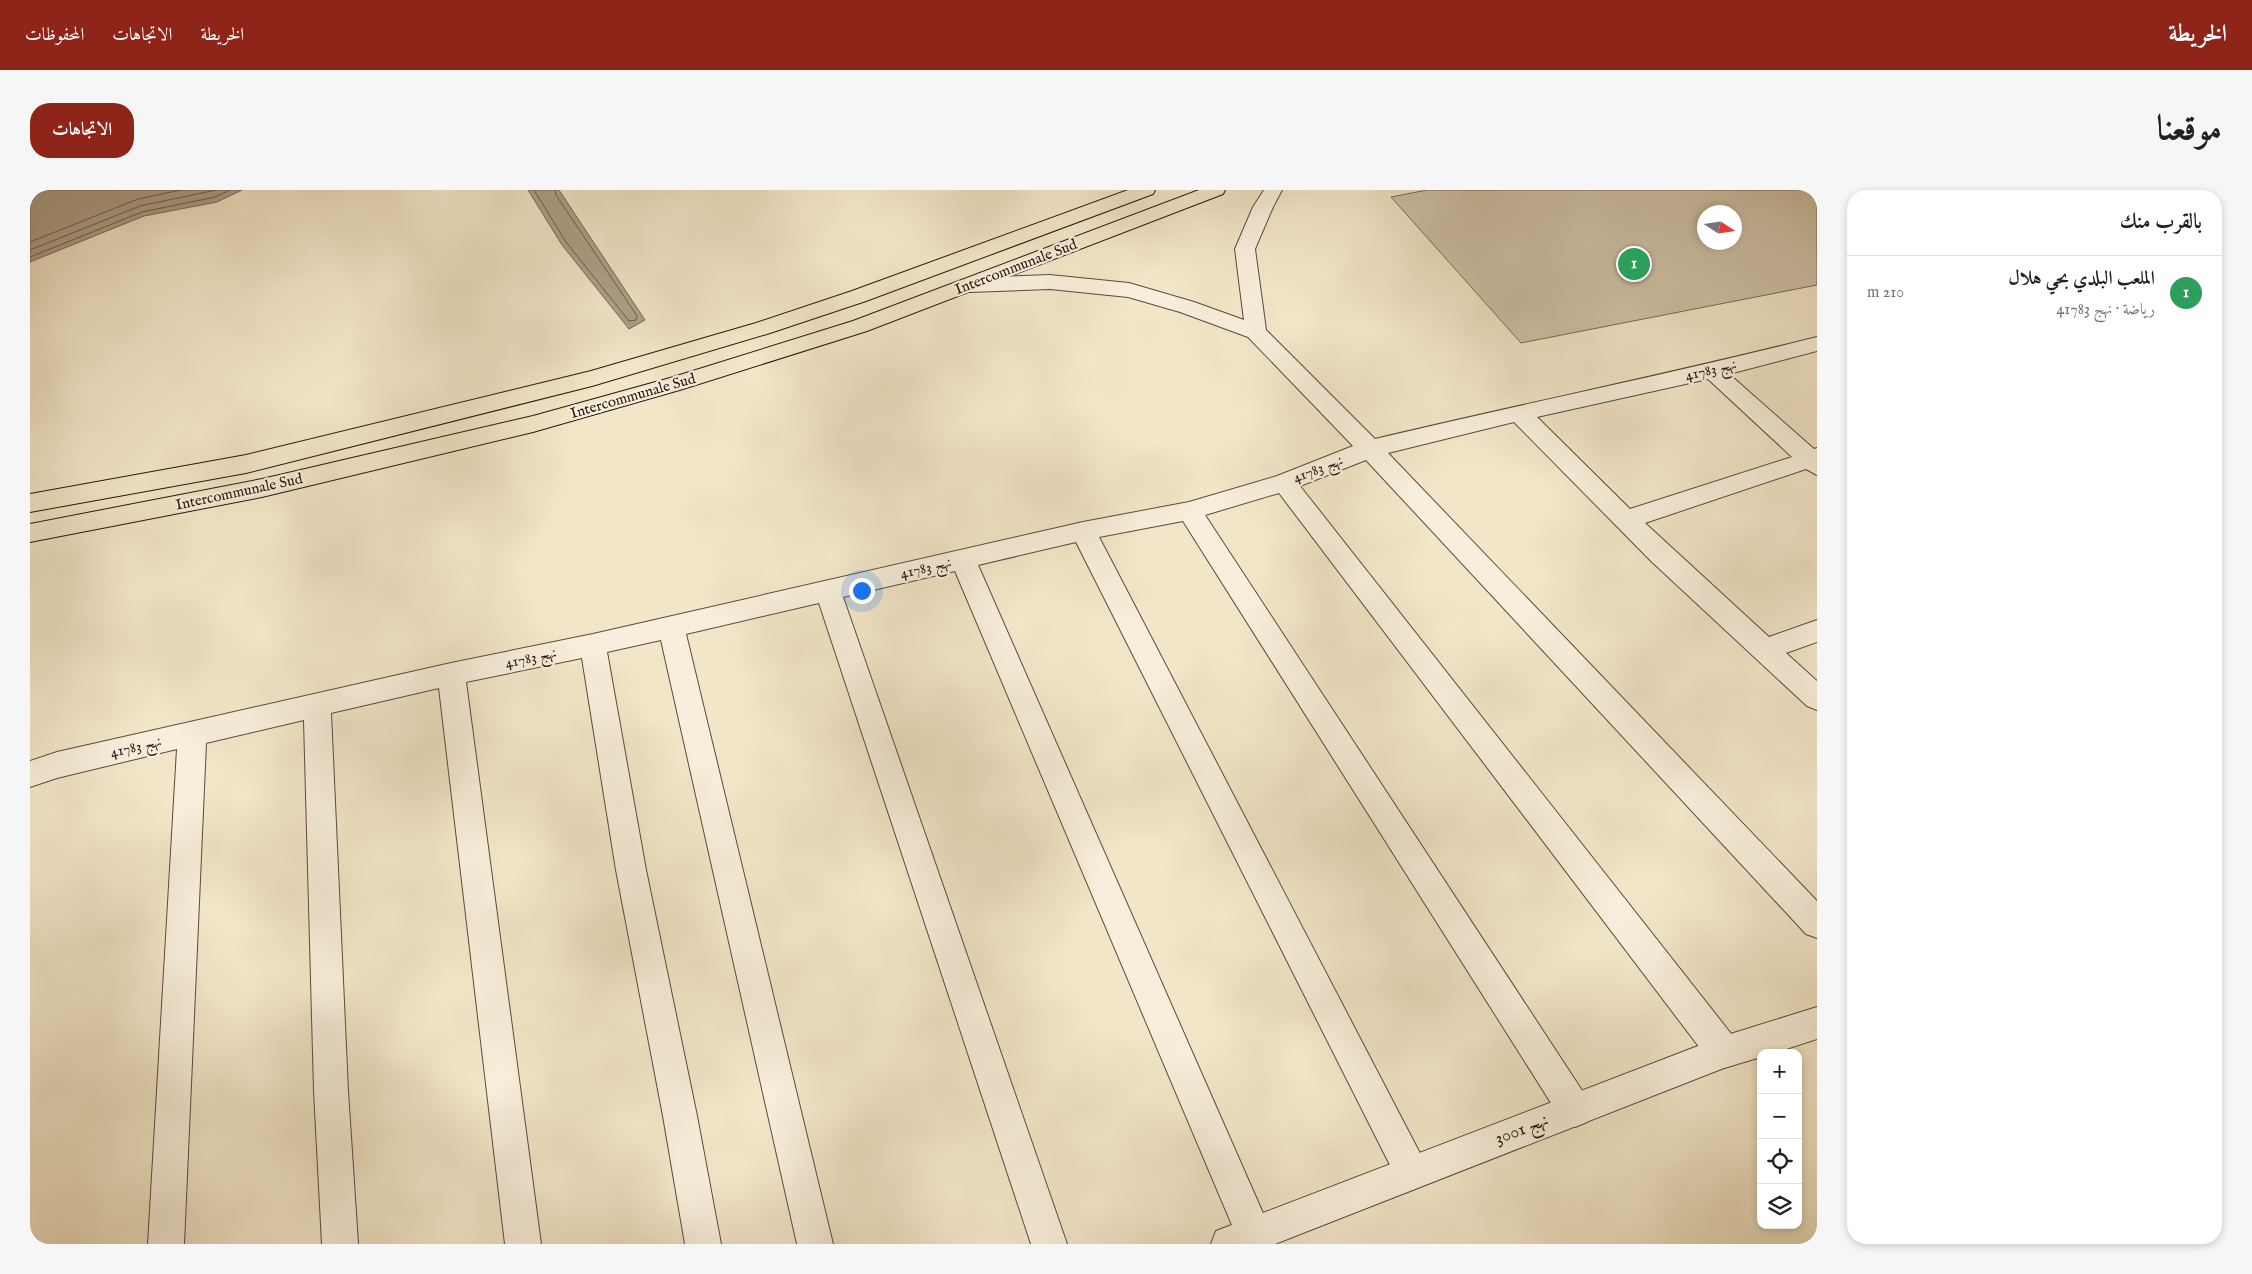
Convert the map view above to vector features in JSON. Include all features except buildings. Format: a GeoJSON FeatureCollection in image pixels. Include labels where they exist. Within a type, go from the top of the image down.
{"type":"FeatureCollection","features":[{"type":"Feature","properties":{"kind":"highway","name":"Intercommunale Sud"},"geometry":{"type":"LineString","coordinates":[[30,504],[246,464],[592,378],[763,328],[859,296],[1146,190]]}},
{"type":"Feature","properties":{"kind":"highway","name":"Intercommunale Sud"},"geometry":{"type":"LineString","coordinates":[[30,533],[262,488],[534,424],[675,384],[860,326],[1216,190]]}},
{"type":"Feature","properties":{"kind":"street"},"geometry":{"type":"LineString","coordinates":[[1256,332],[1245,249],[1273,190]]}},
{"type":"Feature","properties":{"kind":"street"},"geometry":{"type":"LineString","coordinates":[[970,285],[1050,282],[1129,290],[1188,307],[1256,332],[1370,449],[1817,923]]}},
{"type":"Feature","properties":{"kind":"street","name":"نهج 41783"},"geometry":{"type":"LineString","coordinates":[[30,774],[57,765],[317,704],[593,645],[1083,531],[1190,511],[1284,482],[1370,449],[1519,413],[1712,371],[1817,344]]}},
{"type":"Feature","properties":{"kind":"street"},"geometry":{"type":"LineString","coordinates":[[1712,371],[1815,461]]}},
{"type":"Feature","properties":{"kind":"street"},"geometry":{"type":"LineString","coordinates":[[1519,413],[1626,520],[1817,698]]}},
{"type":"Feature","properties":{"kind":"street"},"geometry":{"type":"LineString","coordinates":[[1626,520],[1815,461]]}},
{"type":"Feature","properties":{"kind":"street"},"geometry":{"type":"LineString","coordinates":[[1284,482],[1724,1052]]}},
{"type":"Feature","properties":{"kind":"street"},"geometry":{"type":"LineString","coordinates":[[1190,511],[1575,1110]]}},
{"type":"Feature","properties":{"kind":"street"},"geometry":{"type":"LineString","coordinates":[[1083,531],[1412,1173]]}},
{"type":"Feature","properties":{"kind":"street"},"geometry":{"type":"LineString","coordinates":[[963,559],[1241,1239]]}},
{"type":"Feature","properties":{"kind":"street"},"geometry":{"type":"LineString","coordinates":[[828,591],[1049,1244]]}},
{"type":"Feature","properties":{"kind":"street"},"geometry":{"type":"LineString","coordinates":[[671,627],[814,1244]]}},
{"type":"Feature","properties":{"kind":"street"},"geometry":{"type":"LineString","coordinates":[[1764,650],[1817,631]]}},
{"type":"Feature","properties":{"kind":"street"},"geometry":{"type":"LineString","coordinates":[[593,645],[631,870],[680,1116],[703,1244]]}},
{"type":"Feature","properties":{"kind":"street"},"geometry":{"type":"LineString","coordinates":[[451,674],[523,1244]]}},
{"type":"Feature","properties":{"kind":"street"},"geometry":{"type":"LineString","coordinates":[[317,704],[331,1091],[340,1244]]}},
{"type":"Feature","properties":{"kind":"street"},"geometry":{"type":"LineString","coordinates":[[166,1244],[192,734]]}},
{"type":"Feature","properties":{"kind":"street","name":"نهج 3001"},"geometry":{"type":"LineString","coordinates":[[1241,1239],[1724,1052],[1817,1023]]}},
{"type":"Feature","properties":{"kind":"shaded area"},"geometry":{"type":"Polygon","coordinates":[[[1427,190],[1817,190],[1817,285],[1521,343],[1391,197],[1427,190]]]}},
{"type":"Feature","properties":{"kind":"water"},"geometry":{"type":"Polygon","coordinates":[[[30,190],[242,190],[217,202],[144,216],[30,262],[30,190]]]}},
{"type":"Feature","properties":{"kind":"water"},"geometry":{"type":"Polygon","coordinates":[[[528,190],[559,190],[645,320],[629,329],[562,245],[528,190]]]}},
{"type":"Feature","properties":{"kind":"place","name":"الملعب البلدي بحي هلال"},"geometry":{"type":"Point","coordinates":[1634,264]}}]}
